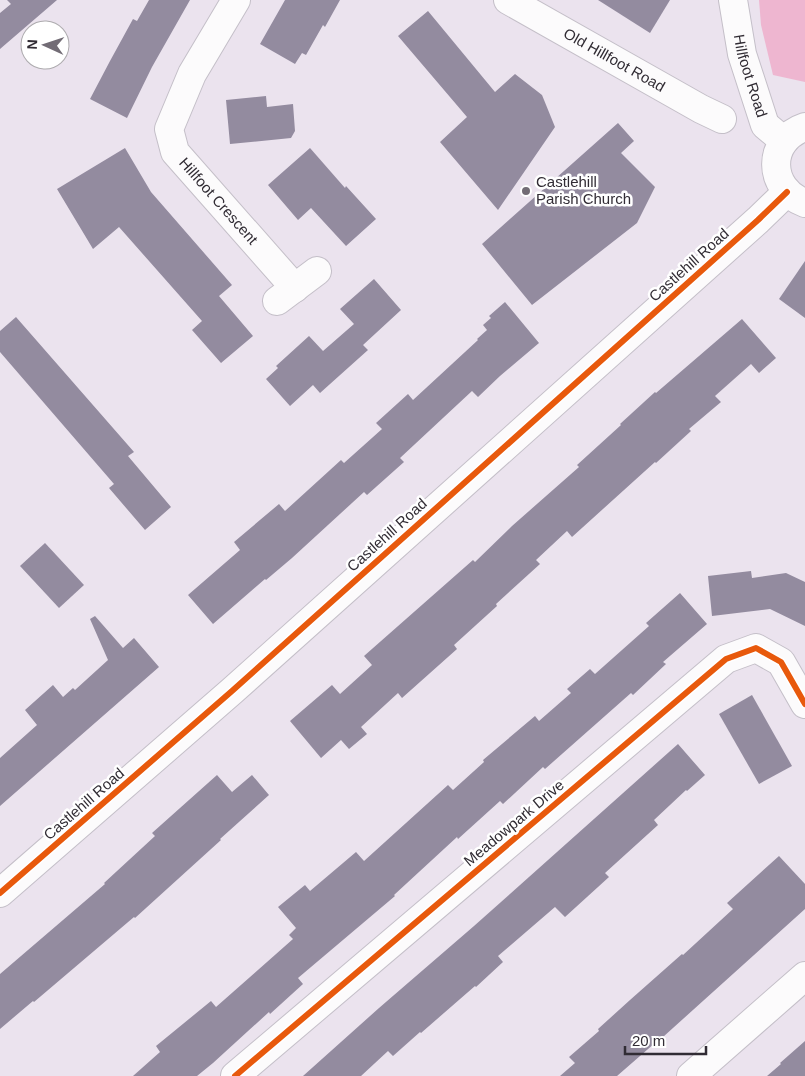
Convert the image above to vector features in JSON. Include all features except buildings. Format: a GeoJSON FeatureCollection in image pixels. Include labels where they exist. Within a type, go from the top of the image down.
{"type":"FeatureCollection","features":[{"type":"Feature","properties":{"kind":"street","name":"Hillfoot Crescent"},"geometry":{"type":"LineString","coordinates":[[236,0],[192,74],[169,129],[175,152],[286,294],[317,271]]}},
{"type":"Feature","properties":{"kind":"street","name":"Old Hillfoot Road"},"geometry":{"type":"LineString","coordinates":[[508,0],[722,119]]}},
{"type":"Feature","properties":{"kind":"street","name":"Hillfoot Road"},"geometry":{"type":"LineString","coordinates":[[733,0],[742,54],[765,125],[794,134]]}},
{"type":"Feature","properties":{"kind":"street"},"geometry":{"type":"LineString","coordinates":[[794,134],[778,151],[776,162],[780,183],[796,197]]}},
{"type":"Feature","properties":{"kind":"street","name":"Castlehill Road"},"geometry":{"type":"LineString","coordinates":[[0,893],[232,691],[758,220],[796,197]]}},
{"type":"Feature","properties":{"kind":"street","name":"Meadowpark Drive"},"geometry":{"type":"LineString","coordinates":[[235,1076],[726,659],[756,648],[781,662],[805,704]]}},
{"type":"Feature","properties":{"kind":"street"},"geometry":{"type":"LineString","coordinates":[[691,1076],[805,976]]}},
{"type":"Feature","properties":{"kind":"shaded area"},"geometry":{"type":"Polygon","coordinates":[[[759,0],[805,0],[805,82],[773,75],[761,25],[759,0]]]}},
{"type":"Feature","properties":{"kind":"cycle path"},"geometry":{"type":"LineString","coordinates":[[0,893],[232,691],[787,192]]}},
{"type":"Feature","properties":{"kind":"cycle path"},"geometry":{"type":"LineString","coordinates":[[235,1076],[726,659],[756,648],[781,662],[805,704]]}},
{"type":"Feature","properties":{"kind":"place","name":"Castlehill Parish Church"},"geometry":{"type":"Point","coordinates":[526,191]}}]}
